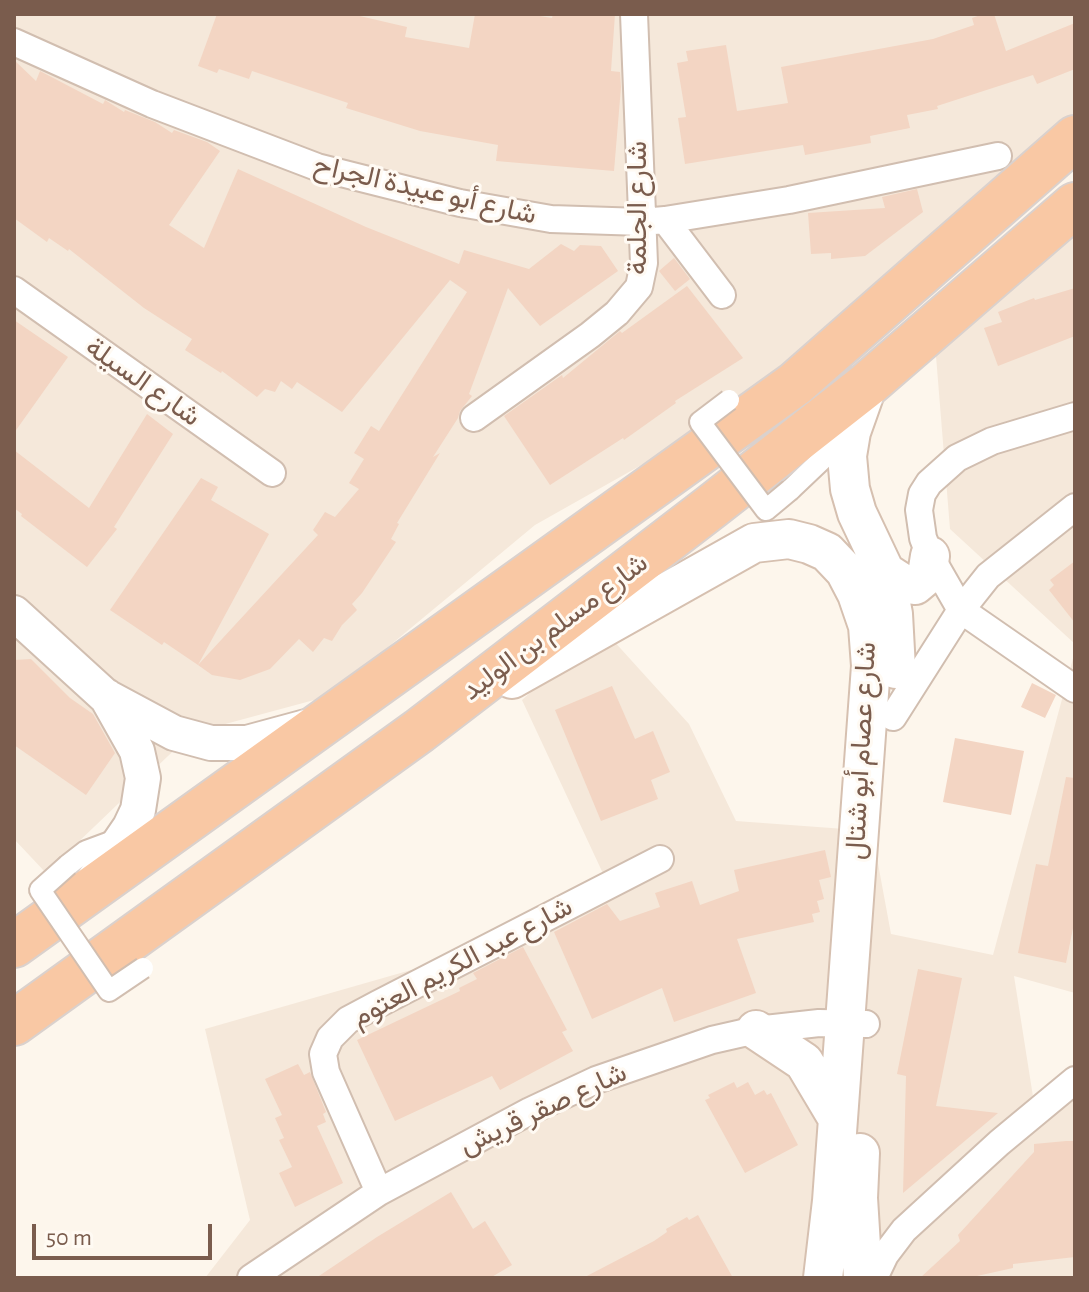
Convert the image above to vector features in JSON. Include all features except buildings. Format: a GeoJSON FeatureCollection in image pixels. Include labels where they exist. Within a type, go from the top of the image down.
{"type":"FeatureCollection","features":[{"type":"Feature","properties":{"kind":"highway","name":"شارع مسلم بن الوليد"},"geometry":{"type":"LineString","coordinates":[[14,945],[76,878],[333,718],[795,384],[1075,138]]}},
{"type":"Feature","properties":{"kind":"highway","name":"شارع مسلم بن الوليد"},"geometry":{"type":"LineString","coordinates":[[14,1023],[419,731],[868,384],[1075,205]]}},
{"type":"Feature","properties":{"kind":"main road","name":"شارع عصام أبو شتال"},"geometry":{"type":"LineString","coordinates":[[823,1278],[838,1119],[855,1023],[893,717],[893,614],[885,572],[857,513],[850,489],[847,456],[851,432],[868,384]]}},
{"type":"Feature","properties":{"kind":"main road","name":"شارع عصام أبو شتال"},"geometry":{"type":"LineString","coordinates":[[419,731],[754,543],[789,539],[827,552],[845,571],[868,626],[871,666],[855,1023],[858,1198],[863,1278]]}},
{"type":"Feature","properties":{"kind":"main road"},"geometry":{"type":"LineString","coordinates":[[885,572],[902,583],[915,585],[927,575],[930,556]]}},
{"type":"Feature","properties":{"kind":"main road"},"geometry":{"type":"LineString","coordinates":[[756,1030],[804,1062],[838,1119]]}},
{"type":"Feature","properties":{"kind":"street","name":"شارع الجلمة"},"geometry":{"type":"LineString","coordinates":[[474,418],[590,335],[630,300],[639,287],[653,221],[634,14]]}},
{"type":"Feature","properties":{"kind":"street","name":"شارع أبو عبيدة الجراح"},"geometry":{"type":"LineString","coordinates":[[14,42],[152,104],[317,167],[460,203],[551,219],[653,221],[789,200],[998,156]]}},
{"type":"Feature","properties":{"kind":"street"},"geometry":{"type":"LineString","coordinates":[[653,221],[722,295]]}},
{"type":"Feature","properties":{"kind":"street","name":"شارع السيلة"},"geometry":{"type":"LineString","coordinates":[[14,290],[272,473]]}},
{"type":"Feature","properties":{"kind":"street"},"geometry":{"type":"LineString","coordinates":[[729,400],[700,422],[766,510],[851,432]]}},
{"type":"Feature","properties":{"kind":"street"},"geometry":{"type":"LineString","coordinates":[[1075,416],[992,441],[957,458],[938,473],[922,494],[919,510],[923,538],[930,556],[961,610],[1075,689]]}},
{"type":"Feature","properties":{"kind":"street"},"geometry":{"type":"LineString","coordinates":[[893,717],[961,610],[988,576],[1075,507]]}},
{"type":"Feature","properties":{"kind":"street"},"geometry":{"type":"LineString","coordinates":[[14,613],[105,696],[174,733],[211,743],[247,743],[333,718]]}},
{"type":"Feature","properties":{"kind":"street"},"geometry":{"type":"LineString","coordinates":[[105,696],[133,742],[143,778],[138,810],[122,838],[76,878],[40,890],[109,991],[143,968]]}},
{"type":"Feature","properties":{"kind":"street","name":"شارع عبد الكريم العتوم"},"geometry":{"type":"LineString","coordinates":[[379,1192],[326,1072],[323,1054],[330,1038],[348,1020],[660,859]]}},
{"type":"Feature","properties":{"kind":"street","name":"شارع صقر قريش"},"geometry":{"type":"LineString","coordinates":[[251,1278],[379,1192],[530,1111],[596,1080],[712,1040],[756,1030],[855,1023]]}},
{"type":"Feature","properties":{"kind":"street"},"geometry":{"type":"LineString","coordinates":[[874,1278],[885,1255],[904,1230],[999,1143],[1075,1080]]}},
{"type":"Feature","properties":{"kind":"shaded area"},"geometry":{"type":"Polygon","coordinates":[[[14,14],[1075,14],[1075,145],[769,393],[535,525],[329,696],[192,733],[46,873],[14,839],[14,14]]]}},
{"type":"Feature","properties":{"kind":"shaded area"},"geometry":{"type":"Polygon","coordinates":[[[1075,207],[1075,644],[950,529],[936,356],[1075,207]]]}},
{"type":"Feature","properties":{"kind":"shaded area"},"geometry":{"type":"Polygon","coordinates":[[[602,628],[689,724],[736,821],[872,831],[891,934],[993,955],[1075,651],[1075,993],[1014,976],[1034,1103],[1075,1098],[1075,1278],[205,1278],[250,1220],[205,1029],[439,962],[607,882],[522,700],[602,628]]]}}]}
